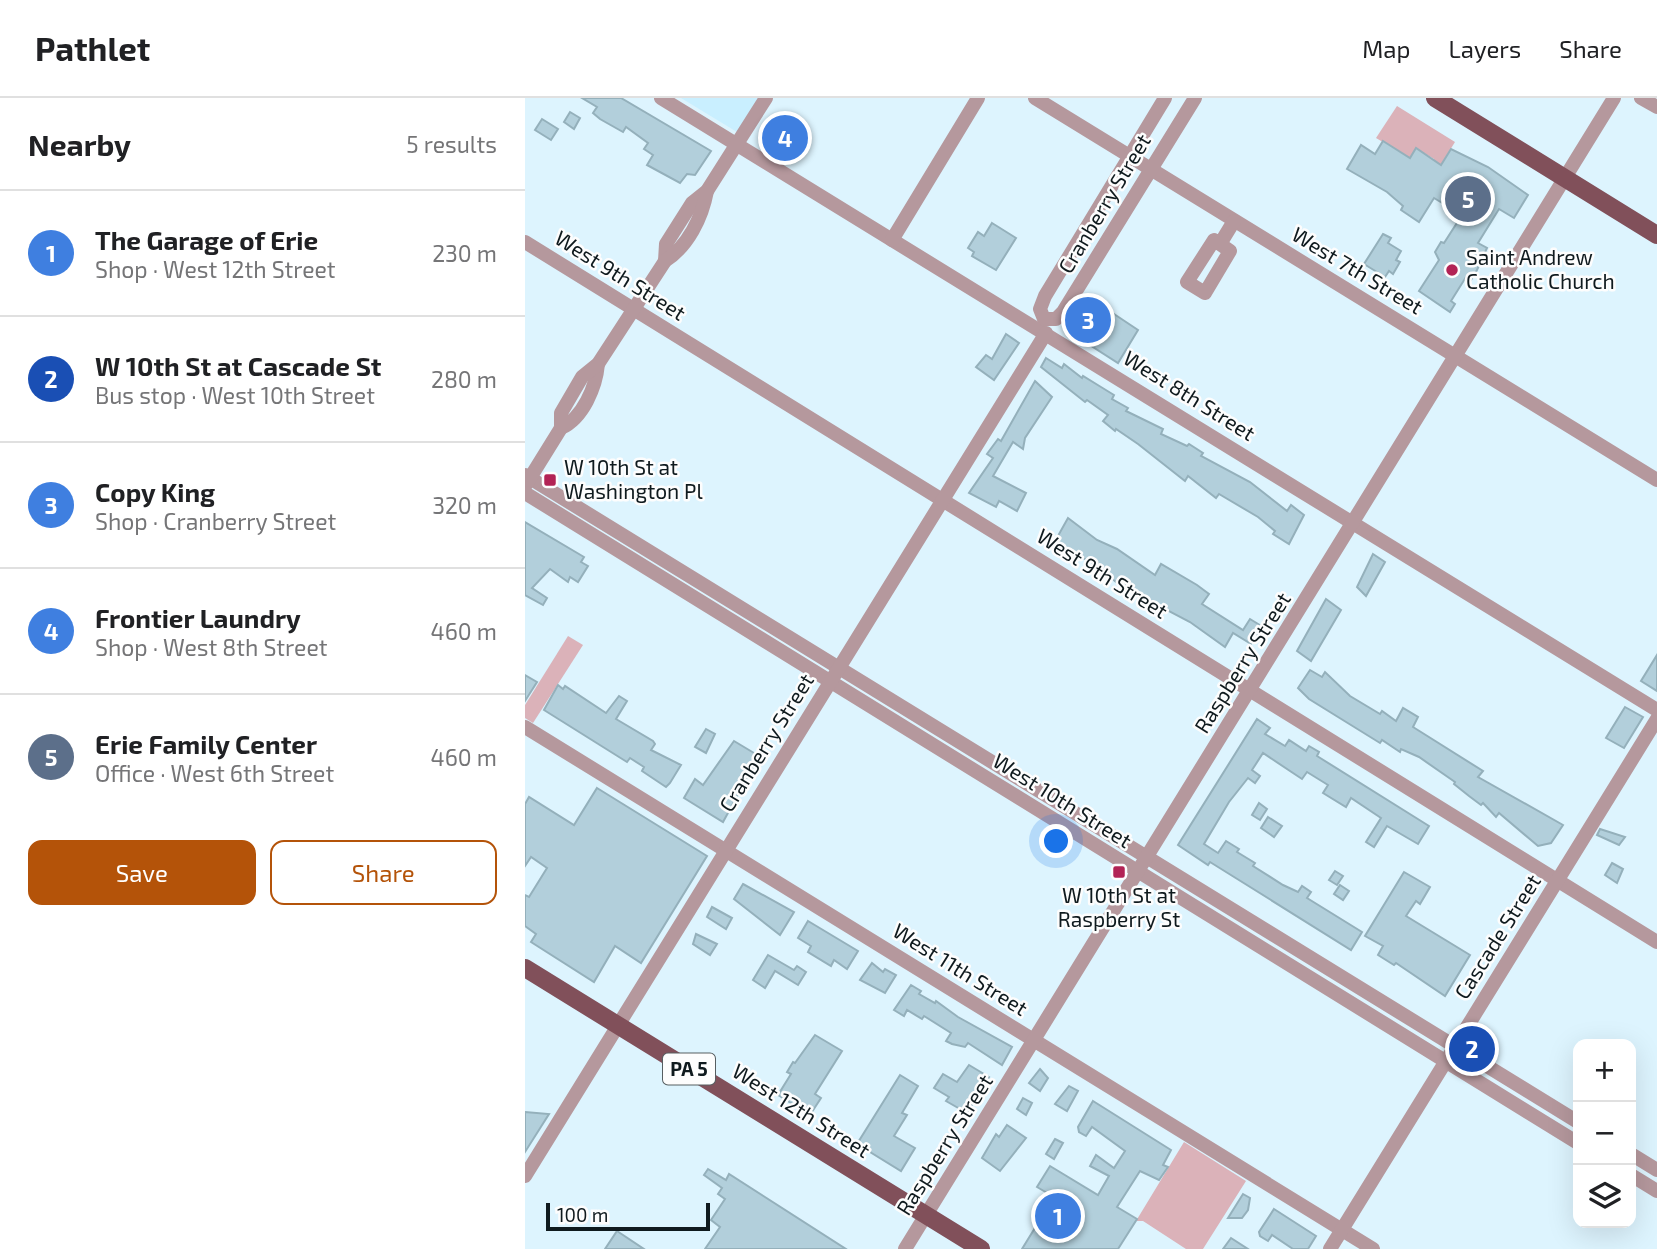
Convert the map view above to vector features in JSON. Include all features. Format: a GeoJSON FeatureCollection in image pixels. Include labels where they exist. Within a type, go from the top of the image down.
{"type":"FeatureCollection","features":[{"type":"Feature","properties":{"kind":"main road"},"geometry":{"type":"LineString","coordinates":[[1435,98],[1657,235]]}},
{"type":"Feature","properties":{"kind":"main road","name":"West 12th Street"},"geometry":{"type":"LineString","coordinates":[[525,968],[981,1249]]}},
{"type":"Feature","properties":{"kind":"street","name":"West 8th Street"},"geometry":{"type":"LineString","coordinates":[[661,98],[892,240],[1042,327],[1657,710]]}},
{"type":"Feature","properties":{"kind":"street"},"geometry":{"type":"LineString","coordinates":[[527,480],[561,428],[574,422],[597,381],[598,364],[665,261],[678,253],[703,213],[707,191],[766,98]]}},
{"type":"Feature","properties":{"kind":"street"},"geometry":{"type":"LineString","coordinates":[[892,240],[978,98]]}},
{"type":"Feature","properties":{"kind":"street","name":"West 7th Street"},"geometry":{"type":"LineString","coordinates":[[1035,98],[1657,480]]}},
{"type":"Feature","properties":{"kind":"street","name":"Cranberry Street"},"geometry":{"type":"LineString","coordinates":[[1042,327],[1040,309],[1045,296],[1165,98]]}},
{"type":"Feature","properties":{"kind":"street","name":"Cranberry Street"},"geometry":{"type":"LineString","coordinates":[[525,1176],[942,500],[1042,327],[1056,320],[1063,312],[1195,98]]}},
{"type":"Feature","properties":{"kind":"street","name":"Raspberry Street"},"geometry":{"type":"LineString","coordinates":[[905,1249],[1614,98]]}},
{"type":"Feature","properties":{"kind":"street"},"geometry":{"type":"LineString","coordinates":[[1641,98],[1657,107]]}},
{"type":"Feature","properties":{"kind":"street"},"geometry":{"type":"LineString","coordinates":[[1220,244],[1234,221]]}},
{"type":"Feature","properties":{"kind":"street","name":"West 9th Street"},"geometry":{"type":"LineString","coordinates":[[525,242],[1657,942]]}},
{"type":"Feature","properties":{"kind":"street","name":"West 10th Street"},"geometry":{"type":"LineString","coordinates":[[527,480],[839,667],[1573,1119]]}},
{"type":"Feature","properties":{"kind":"street","name":"West 10th Street"},"geometry":{"type":"LineString","coordinates":[[525,493],[1573,1140]]}},
{"type":"Feature","properties":{"kind":"street"},"geometry":{"type":"LineString","coordinates":[[677,587],[685,573]]}},
{"type":"Feature","properties":{"kind":"street","name":"Cascade Street"},"geometry":{"type":"LineString","coordinates":[[1330,1249],[1657,719]]}},
{"type":"Feature","properties":{"kind":"street","name":"West 11th Street"},"geometry":{"type":"LineString","coordinates":[[525,727],[1373,1249]]}},
{"type":"Feature","properties":{"kind":"street"},"geometry":{"type":"LineString","coordinates":[[984,777],[993,763]]}},
{"type":"Feature","properties":{"kind":"street"},"geometry":{"type":"LineString","coordinates":[[1337,994],[1346,980]]}},
{"type":"Feature","properties":{"kind":"street"},"geometry":{"type":"LineString","coordinates":[[1636,1157],[1657,1170]]}},
{"type":"Feature","properties":{"kind":"street"},"geometry":{"type":"LineString","coordinates":[[1636,1178],[1657,1191]]}},
{"type":"Feature","properties":{"kind":"shaded area"},"geometry":{"type":"Polygon","coordinates":[[[681,98],[760,98],[737,132],[681,98]]]}},
{"type":"Feature","properties":{"kind":"shaded area"},"geometry":{"type":"Polygon","coordinates":[[[1397,106],[1455,142],[1440,166],[1422,179],[1434,159],[1416,148],[1410,158],[1376,138],[1397,106]]]}},
{"type":"Feature","properties":{"kind":"shaded area"},"geometry":{"type":"Polygon","coordinates":[[[568,636],[583,645],[533,723],[525,718],[525,705],[568,636]]]}},
{"type":"Feature","properties":{"kind":"shaded area"},"geometry":{"type":"Polygon","coordinates":[[[1184,1142],[1246,1181],[1203,1249],[1186,1249],[1143,1221],[1136,1221],[1184,1142]]]}},
{"type":"Feature","properties":{"kind":"building"},"geometry":{"type":"Polygon","coordinates":[[[582,98],[621,98],[711,151],[695,175],[687,174],[680,183],[647,165],[653,155],[644,149],[648,143],[626,127],[623,132],[600,119],[593,113],[597,107],[582,98]]]}},
{"type":"Feature","properties":{"kind":"building"},"geometry":{"type":"Polygon","coordinates":[[[570,112],[580,118],[574,129],[564,122],[570,112]]]}},
{"type":"Feature","properties":{"kind":"building"},"geometry":{"type":"Polygon","coordinates":[[[778,114],[800,126],[783,154],[761,140],[778,114]]]}},
{"type":"Feature","properties":{"kind":"building"},"geometry":{"type":"Polygon","coordinates":[[[542,119],[558,129],[551,140],[535,130],[542,119]]]}},
{"type":"Feature","properties":{"kind":"building"},"geometry":{"type":"Polygon","coordinates":[[[1383,141],[1410,158],[1416,148],[1441,165],[1451,149],[1488,167],[1528,195],[1514,218],[1499,209],[1478,243],[1487,248],[1477,270],[1471,280],[1466,277],[1451,301],[1455,304],[1450,312],[1419,291],[1439,260],[1435,252],[1462,215],[1434,198],[1419,222],[1401,210],[1403,206],[1387,192],[1347,169],[1361,145],[1375,154],[1383,141]]]}},
{"type":"Feature","properties":{"kind":"building"},"geometry":{"type":"Polygon","coordinates":[[[992,223],[1016,238],[996,270],[972,256],[974,252],[968,248],[978,232],[984,236],[992,223]]]}},
{"type":"Feature","properties":{"kind":"building"},"geometry":{"type":"Polygon","coordinates":[[[1383,234],[1391,238],[1388,243],[1401,251],[1396,260],[1400,262],[1393,274],[1389,271],[1385,277],[1364,264],[1383,234]]]}},
{"type":"Feature","properties":{"kind":"building"},"geometry":{"type":"Polygon","coordinates":[[[1093,300],[1138,330],[1118,363],[1071,333],[1093,300]]]}},
{"type":"Feature","properties":{"kind":"building"},"geometry":{"type":"Polygon","coordinates":[[[1006,334],[1019,343],[994,380],[976,367],[986,355],[992,359],[1006,334]]]}},
{"type":"Feature","properties":{"kind":"building"},"geometry":{"type":"Polygon","coordinates":[[[1046,358],[1062,368],[1064,364],[1082,378],[1083,376],[1114,395],[1112,399],[1128,408],[1126,411],[1163,429],[1161,434],[1187,446],[1189,444],[1203,453],[1201,456],[1250,482],[1287,511],[1291,505],[1304,515],[1289,544],[1273,534],[1275,531],[1258,517],[1219,494],[1216,498],[1188,476],[1185,481],[1138,444],[1116,429],[1115,431],[1103,421],[1108,415],[1087,400],[1085,402],[1041,367],[1046,358]]]}},
{"type":"Feature","properties":{"kind":"building"},"geometry":{"type":"Polygon","coordinates":[[[1035,381],[1052,397],[1025,438],[1023,449],[1013,442],[993,476],[1026,493],[1017,511],[999,501],[996,507],[969,493],[993,458],[987,454],[998,439],[1001,441],[1035,381]]]}},
{"type":"Feature","properties":{"kind":"building"},"geometry":{"type":"Polygon","coordinates":[[[1068,518],[1097,540],[1117,549],[1155,575],[1161,564],[1197,585],[1209,594],[1202,604],[1243,630],[1250,619],[1263,627],[1251,644],[1233,633],[1225,647],[1190,622],[1121,586],[1091,562],[1054,543],[1068,518]]]}},
{"type":"Feature","properties":{"kind":"building"},"geometry":{"type":"Polygon","coordinates":[[[525,522],[584,557],[581,562],[588,566],[578,582],[570,577],[568,582],[550,569],[532,588],[547,598],[543,605],[525,595],[525,522]]]}},
{"type":"Feature","properties":{"kind":"building"},"geometry":{"type":"Polygon","coordinates":[[[1373,554],[1385,562],[1366,596],[1357,587],[1373,554]]]}},
{"type":"Feature","properties":{"kind":"building"},"geometry":{"type":"Polygon","coordinates":[[[1326,599],[1341,610],[1311,661],[1297,651],[1326,599]]]}},
{"type":"Feature","properties":{"kind":"building"},"geometry":{"type":"Polygon","coordinates":[[[1657,655],[1657,691],[1641,681],[1657,655]]]}},
{"type":"Feature","properties":{"kind":"building"},"geometry":{"type":"Polygon","coordinates":[[[1310,670],[1322,677],[1325,672],[1350,696],[1380,714],[1382,711],[1396,721],[1403,708],[1418,717],[1413,727],[1483,771],[1478,777],[1563,825],[1551,843],[1538,846],[1499,813],[1496,817],[1483,803],[1481,805],[1454,784],[1455,782],[1419,757],[1401,749],[1400,752],[1382,740],[1380,743],[1309,699],[1298,688],[1310,670]]]}},
{"type":"Feature","properties":{"kind":"building"},"geometry":{"type":"Polygon","coordinates":[[[525,675],[537,682],[525,701],[525,675]]]}},
{"type":"Feature","properties":{"kind":"building"},"geometry":{"type":"Polygon","coordinates":[[[558,685],[563,689],[565,686],[606,713],[619,696],[627,701],[616,719],[653,741],[655,744],[651,750],[681,765],[670,783],[666,787],[642,771],[644,767],[630,758],[627,762],[544,710],[558,685]]]}},
{"type":"Feature","properties":{"kind":"building"},"geometry":{"type":"Polygon","coordinates":[[[1625,707],[1643,717],[1624,748],[1606,738],[1625,707]]]}},
{"type":"Feature","properties":{"kind":"building"},"geometry":{"type":"Polygon","coordinates":[[[1257,719],[1270,728],[1265,734],[1285,746],[1289,740],[1306,751],[1309,746],[1319,752],[1317,756],[1429,826],[1418,844],[1387,826],[1374,847],[1366,842],[1381,818],[1351,798],[1346,807],[1323,793],[1328,785],[1307,772],[1302,779],[1263,753],[1252,770],[1260,776],[1255,783],[1248,778],[1229,802],[1204,844],[1218,853],[1226,841],[1239,849],[1237,852],[1255,863],[1253,866],[1283,885],[1298,892],[1302,886],[1311,892],[1307,898],[1362,932],[1351,950],[1178,845],[1257,719]]]}},
{"type":"Feature","properties":{"kind":"building"},"geometry":{"type":"Polygon","coordinates":[[[706,729],[715,734],[706,753],[695,747],[706,729]]]}},
{"type":"Feature","properties":{"kind":"building"},"geometry":{"type":"Polygon","coordinates":[[[734,741],[759,756],[723,822],[684,798],[695,779],[703,785],[734,741]]]}},
{"type":"Feature","properties":{"kind":"building"},"geometry":{"type":"Polygon","coordinates":[[[597,788],[707,856],[641,963],[615,946],[594,982],[531,942],[536,934],[525,926],[525,895],[529,897],[547,868],[531,857],[525,866],[525,804],[529,797],[574,825],[597,788]]]}},
{"type":"Feature","properties":{"kind":"building"},"geometry":{"type":"Polygon","coordinates":[[[1259,803],[1267,809],[1260,820],[1252,815],[1259,803]]]}},
{"type":"Feature","properties":{"kind":"building"},"geometry":{"type":"Polygon","coordinates":[[[1268,817],[1282,826],[1274,837],[1261,828],[1268,817]]]}},
{"type":"Feature","properties":{"kind":"building"},"geometry":{"type":"Polygon","coordinates":[[[1600,829],[1625,837],[1619,845],[1597,835],[1600,829]]]}},
{"type":"Feature","properties":{"kind":"building"},"geometry":{"type":"Polygon","coordinates":[[[1612,863],[1623,869],[1617,883],[1605,875],[1612,863]]]}},
{"type":"Feature","properties":{"kind":"building"},"geometry":{"type":"Polygon","coordinates":[[[1335,871],[1343,876],[1337,885],[1329,880],[1335,871]]]}},
{"type":"Feature","properties":{"kind":"building"},"geometry":{"type":"Polygon","coordinates":[[[1404,872],[1430,887],[1420,904],[1416,901],[1406,916],[1470,955],[1445,996],[1396,963],[1394,965],[1378,955],[1383,946],[1365,936],[1404,872]]]}},
{"type":"Feature","properties":{"kind":"building"},"geometry":{"type":"Polygon","coordinates":[[[743,884],[794,912],[780,935],[734,899],[743,884]]]}},
{"type":"Feature","properties":{"kind":"building"},"geometry":{"type":"Polygon","coordinates":[[[1340,885],[1349,891],[1343,900],[1334,894],[1340,885]]]}},
{"type":"Feature","properties":{"kind":"building"},"geometry":{"type":"Polygon","coordinates":[[[712,907],[732,918],[726,929],[707,917],[712,907]]]}},
{"type":"Feature","properties":{"kind":"building"},"geometry":{"type":"Polygon","coordinates":[[[808,921],[858,951],[847,969],[834,960],[831,966],[808,952],[811,946],[798,938],[808,921]]]}},
{"type":"Feature","properties":{"kind":"building"},"geometry":{"type":"Polygon","coordinates":[[[696,934],[717,944],[710,955],[693,944],[696,934]]]}},
{"type":"Feature","properties":{"kind":"building"},"geometry":{"type":"Polygon","coordinates":[[[768,955],[794,970],[797,966],[806,972],[798,985],[775,971],[765,988],[753,980],[768,955]]]}},
{"type":"Feature","properties":{"kind":"building"},"geometry":{"type":"Polygon","coordinates":[[[872,963],[883,972],[885,969],[896,975],[885,993],[860,980],[872,963]]]}},
{"type":"Feature","properties":{"kind":"building"},"geometry":{"type":"Polygon","coordinates":[[[911,985],[921,991],[919,994],[935,1003],[936,1001],[958,1017],[1012,1047],[1002,1065],[968,1043],[965,1047],[946,1041],[951,1033],[924,1016],[922,1019],[907,1010],[904,1016],[894,1010],[911,985]]]}},
{"type":"Feature","properties":{"kind":"building"},"geometry":{"type":"Polygon","coordinates":[[[815,1035],[842,1051],[815,1094],[821,1098],[810,1115],[778,1095],[791,1074],[787,1072],[793,1062],[795,1063],[815,1035]]]}},
{"type":"Feature","properties":{"kind":"building"},"geometry":{"type":"Polygon","coordinates":[[[969,1065],[989,1077],[967,1113],[946,1101],[949,1097],[934,1088],[943,1074],[957,1082],[969,1065]]]}},
{"type":"Feature","properties":{"kind":"building"},"geometry":{"type":"Polygon","coordinates":[[[1040,1069],[1048,1078],[1040,1091],[1029,1083],[1040,1069]]]}},
{"type":"Feature","properties":{"kind":"building"},"geometry":{"type":"Polygon","coordinates":[[[900,1075],[918,1086],[902,1113],[907,1115],[894,1136],[915,1148],[901,1171],[857,1144],[900,1075]]]}},
{"type":"Feature","properties":{"kind":"building"},"geometry":{"type":"Polygon","coordinates":[[[1069,1086],[1078,1091],[1067,1111],[1055,1104],[1069,1086]]]}},
{"type":"Feature","properties":{"kind":"building"},"geometry":{"type":"Polygon","coordinates":[[[1023,1098],[1032,1103],[1026,1115],[1017,1109],[1023,1098]]]}},
{"type":"Feature","properties":{"kind":"building"},"geometry":{"type":"Polygon","coordinates":[[[1093,1101],[1171,1150],[1163,1165],[1168,1167],[1159,1180],[1140,1171],[1117,1207],[1137,1219],[1118,1249],[1022,1249],[1054,1197],[1037,1187],[1050,1166],[1098,1195],[1109,1176],[1090,1166],[1096,1155],[1114,1168],[1125,1151],[1092,1127],[1086,1136],[1079,1132],[1078,1127],[1093,1101]]]}},
{"type":"Feature","properties":{"kind":"building"},"geometry":{"type":"Polygon","coordinates":[[[525,1112],[549,1114],[525,1152],[525,1112]]]}},
{"type":"Feature","properties":{"kind":"building"},"geometry":{"type":"Polygon","coordinates":[[[1007,1125],[1026,1138],[1000,1171],[982,1158],[996,1134],[999,1137],[1007,1125]]]}},
{"type":"Feature","properties":{"kind":"building"},"geometry":{"type":"Polygon","coordinates":[[[1055,1139],[1063,1143],[1054,1159],[1046,1154],[1055,1139]]]}},
{"type":"Feature","properties":{"kind":"building"},"geometry":{"type":"Polygon","coordinates":[[[708,1169],[726,1180],[729,1174],[846,1249],[705,1249],[720,1227],[711,1220],[725,1199],[718,1194],[722,1188],[704,1175],[708,1169]]]}},
{"type":"Feature","properties":{"kind":"building"},"geometry":{"type":"Polygon","coordinates":[[[1243,1194],[1250,1198],[1248,1210],[1242,1218],[1228,1218],[1243,1194]]]}},
{"type":"Feature","properties":{"kind":"building"},"geometry":{"type":"Polygon","coordinates":[[[1274,1209],[1316,1236],[1308,1249],[1293,1249],[1272,1235],[1268,1241],[1260,1236],[1259,1232],[1274,1209]]]}},
{"type":"Feature","properties":{"kind":"building"},"geometry":{"type":"Polygon","coordinates":[[[617,1231],[644,1249],[605,1249],[617,1231]]]}},
{"type":"Feature","properties":{"kind":"building"},"geometry":{"type":"Polygon","coordinates":[[[1231,1238],[1248,1249],[1223,1249],[1231,1238]]]}},
{"type":"Feature","properties":{"kind":"place","name":"Frontier Laundry"},"geometry":{"type":"Point","coordinates":[785,138]}},
{"type":"Feature","properties":{"kind":"place","name":"Erie Family Center"},"geometry":{"type":"Point","coordinates":[1468,199]}},
{"type":"Feature","properties":{"kind":"place","name":"Saint Andrew Catholic Church"},"geometry":{"type":"Point","coordinates":[1452,270]}},
{"type":"Feature","properties":{"kind":"place","name":"Copy King"},"geometry":{"type":"Point","coordinates":[1088,320]}},
{"type":"Feature","properties":{"kind":"place","name":"W 10th St at Washington Pl"},"geometry":{"type":"Point","coordinates":[550,480]}},
{"type":"Feature","properties":{"kind":"place","name":"W 10th St at Raspberry St"},"geometry":{"type":"Point","coordinates":[1119,872]}},
{"type":"Feature","properties":{"kind":"place","name":"W 10th St at Cascade St"},"geometry":{"type":"Point","coordinates":[1472,1049]}},
{"type":"Feature","properties":{"kind":"place","name":"The Garage of Erie"},"geometry":{"type":"Point","coordinates":[1058,1216]}}]}
